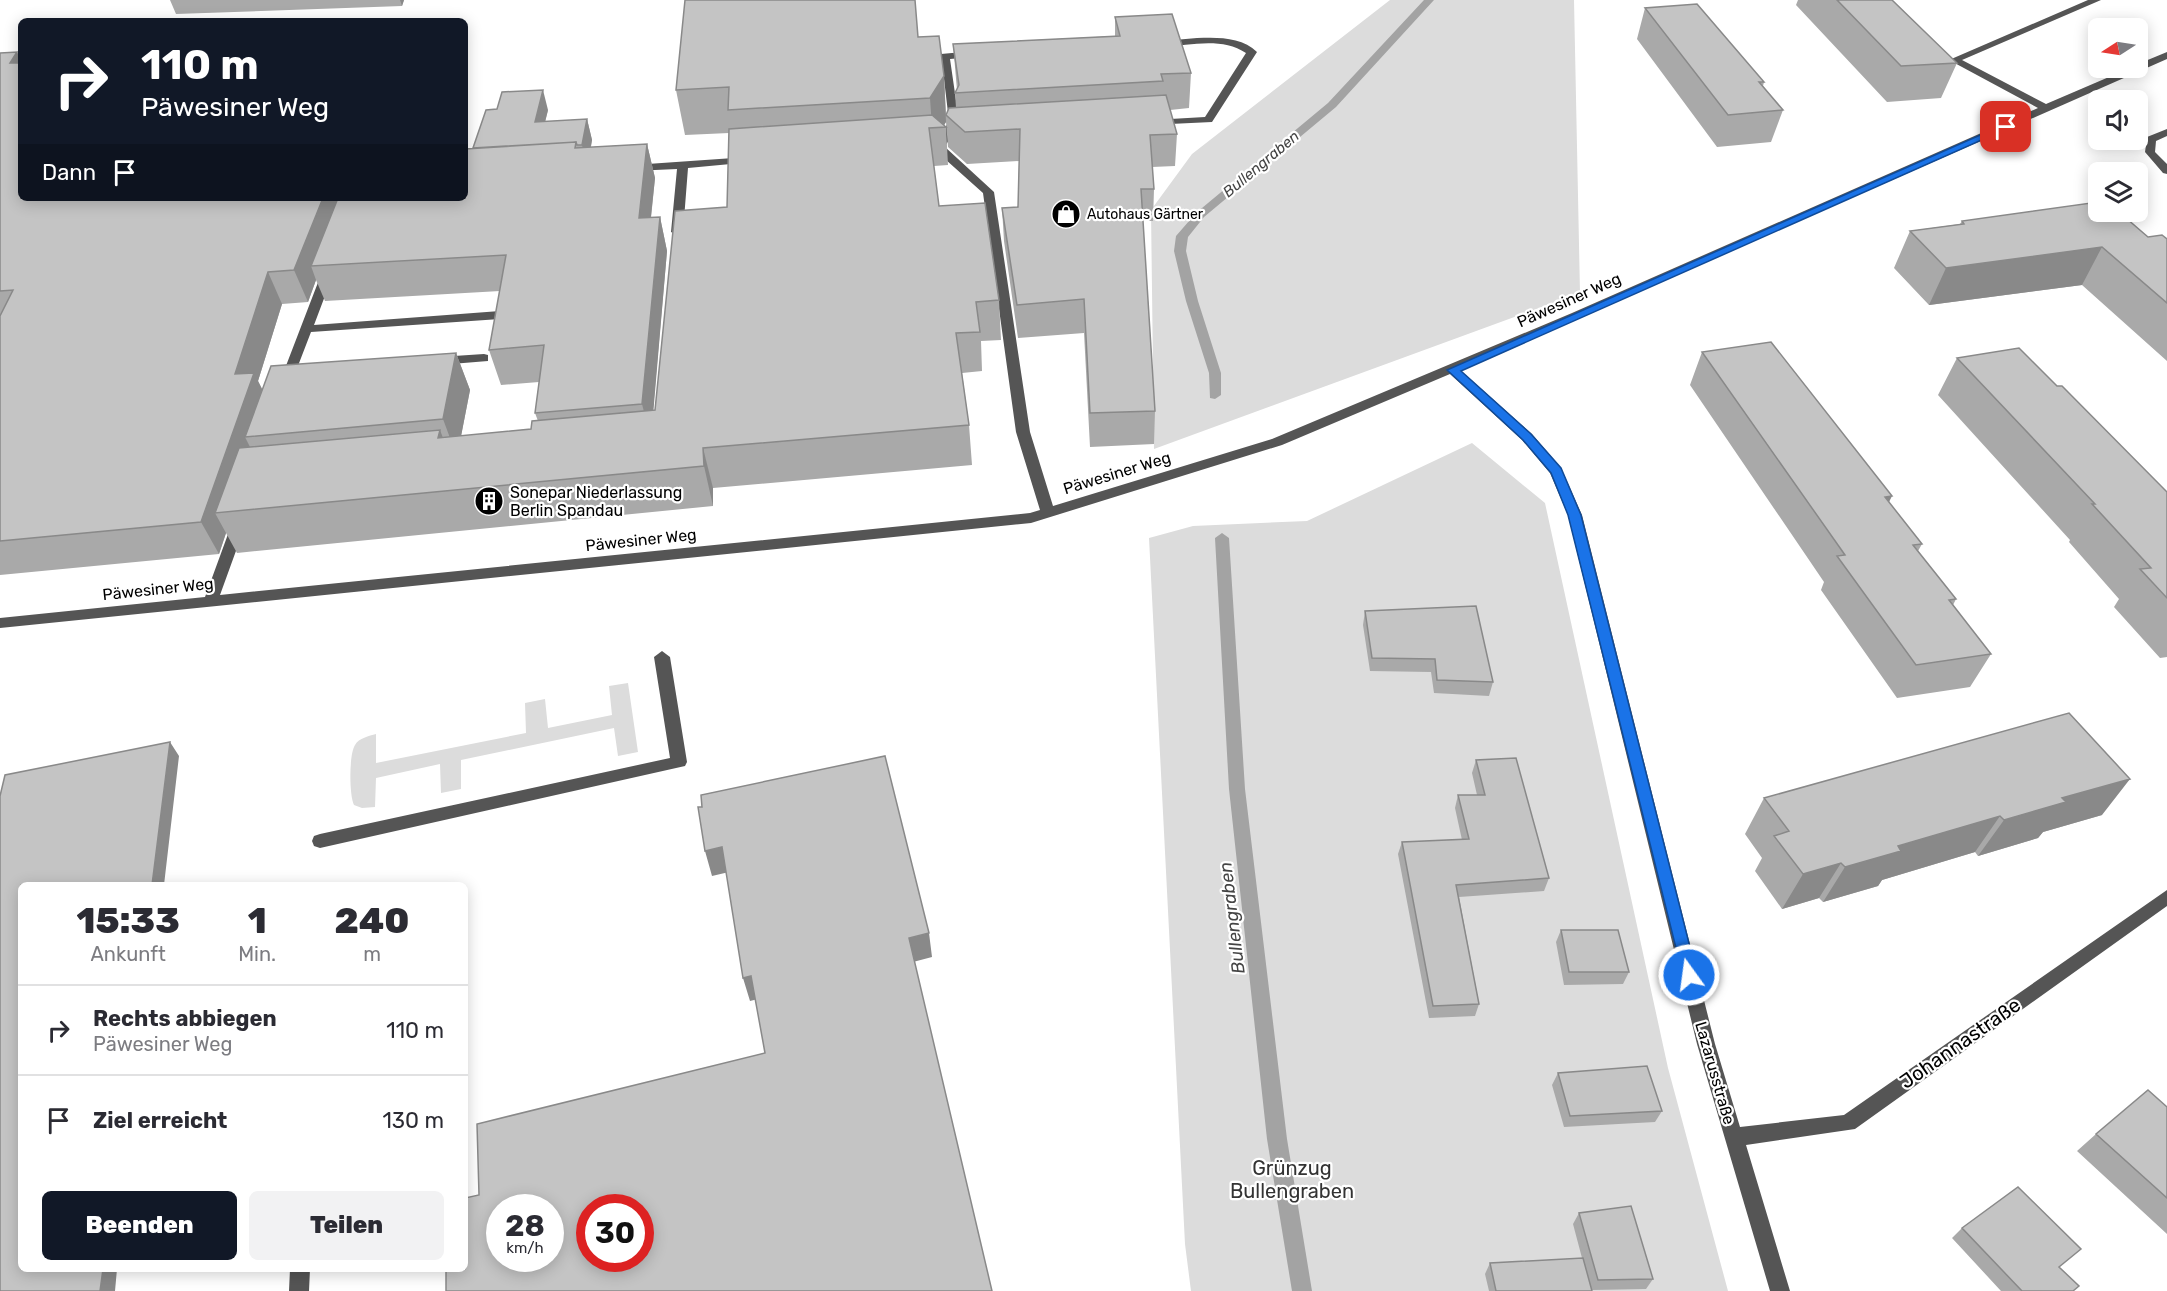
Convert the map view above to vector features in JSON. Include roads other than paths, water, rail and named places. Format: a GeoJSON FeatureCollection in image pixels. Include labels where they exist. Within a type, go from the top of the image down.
{"type":"FeatureCollection","features":[{"type":"Feature","properties":{"kind":"street"},"geometry":{"type":"LineString","coordinates":[[2047,109],[1954,60],[2096,0]]}},
{"type":"Feature","properties":{"kind":"street"},"geometry":{"type":"LineString","coordinates":[[1137,124],[1208,120],[1252,52],[1243,44],[1230,40],[1147,45]]}},
{"type":"Feature","properties":{"kind":"street"},"geometry":{"type":"LineString","coordinates":[[939,148],[954,121],[945,56],[981,54]]}},
{"type":"Feature","properties":{"kind":"street","name":"Päwesiner Weg"},"geometry":{"type":"LineString","coordinates":[[0,623],[1010,520],[1048,513],[1277,442],[1453,370],[2167,55]]}},
{"type":"Feature","properties":{"kind":"street"},"geometry":{"type":"LineString","coordinates":[[2167,132],[2151,139],[2150,152],[2167,171]]}},
{"type":"Feature","properties":{"kind":"street"},"geometry":{"type":"LineString","coordinates":[[946,135],[958,134]]}},
{"type":"Feature","properties":{"kind":"street"},"geometry":{"type":"LineString","coordinates":[[918,148],[939,148],[988,192],[1023,432],[1048,513]]}},
{"type":"Feature","properties":{"kind":"street"},"geometry":{"type":"LineString","coordinates":[[626,168],[766,159]]}},
{"type":"Feature","properties":{"kind":"street"},"geometry":{"type":"LineString","coordinates":[[676,246],[683,165]]}},
{"type":"Feature","properties":{"kind":"street"},"geometry":{"type":"LineString","coordinates":[[279,401],[295,372],[306,329],[331,264]]}},
{"type":"Feature","properties":{"kind":"street"},"geometry":{"type":"LineString","coordinates":[[306,329],[500,315]]}},
{"type":"Feature","properties":{"kind":"street"},"geometry":{"type":"LineString","coordinates":[[427,362],[484,358]]}},
{"type":"Feature","properties":{"kind":"street","name":"Lazarusstraße"},"geometry":{"type":"LineString","coordinates":[[1453,370],[1527,437],[1556,471],[1575,515],[1706,1044],[1780,1291]]}},
{"type":"Feature","properties":{"kind":"street"},"geometry":{"type":"LineString","coordinates":[[210,602],[242,515]]}},
{"type":"Feature","properties":{"kind":"street"},"geometry":{"type":"LineString","coordinates":[[320,841],[679,762],[662,657]]}},
{"type":"Feature","properties":{"kind":"street","name":"Johannastraße"},"geometry":{"type":"LineString","coordinates":[[1734,1137],[1848,1123],[2167,897]]}},
{"type":"Feature","properties":{"kind":"street"},"geometry":{"type":"LineString","coordinates":[[299,1291],[300,1272]]}},
{"type":"Feature","properties":{"kind":"waterway","name":"Bullengraben"},"geometry":{"type":"LineString","coordinates":[[1215,395],[1215,373],[1192,301],[1180,251],[1182,236],[1200,215],[1332,105],[1429,0]]}},
{"type":"Feature","properties":{"kind":"waterway","name":"Bullengraben"},"geometry":{"type":"LineString","coordinates":[[1222,538],[1237,789],[1277,1139],[1302,1291]]}},
{"type":"Feature","properties":{"kind":"place","name":"Autohaus Gärtner"},"geometry":{"type":"Point","coordinates":[1066,214]}},
{"type":"Feature","properties":{"kind":"place","name":"Sonepar Niederlassung Berlin Spandau"},"geometry":{"type":"Point","coordinates":[489,501]}},
{"type":"Feature","properties":{"kind":"park label","name":"Grünzug Bullengraben"},"geometry":{"type":"Point","coordinates":[1292,1180]}}]}
